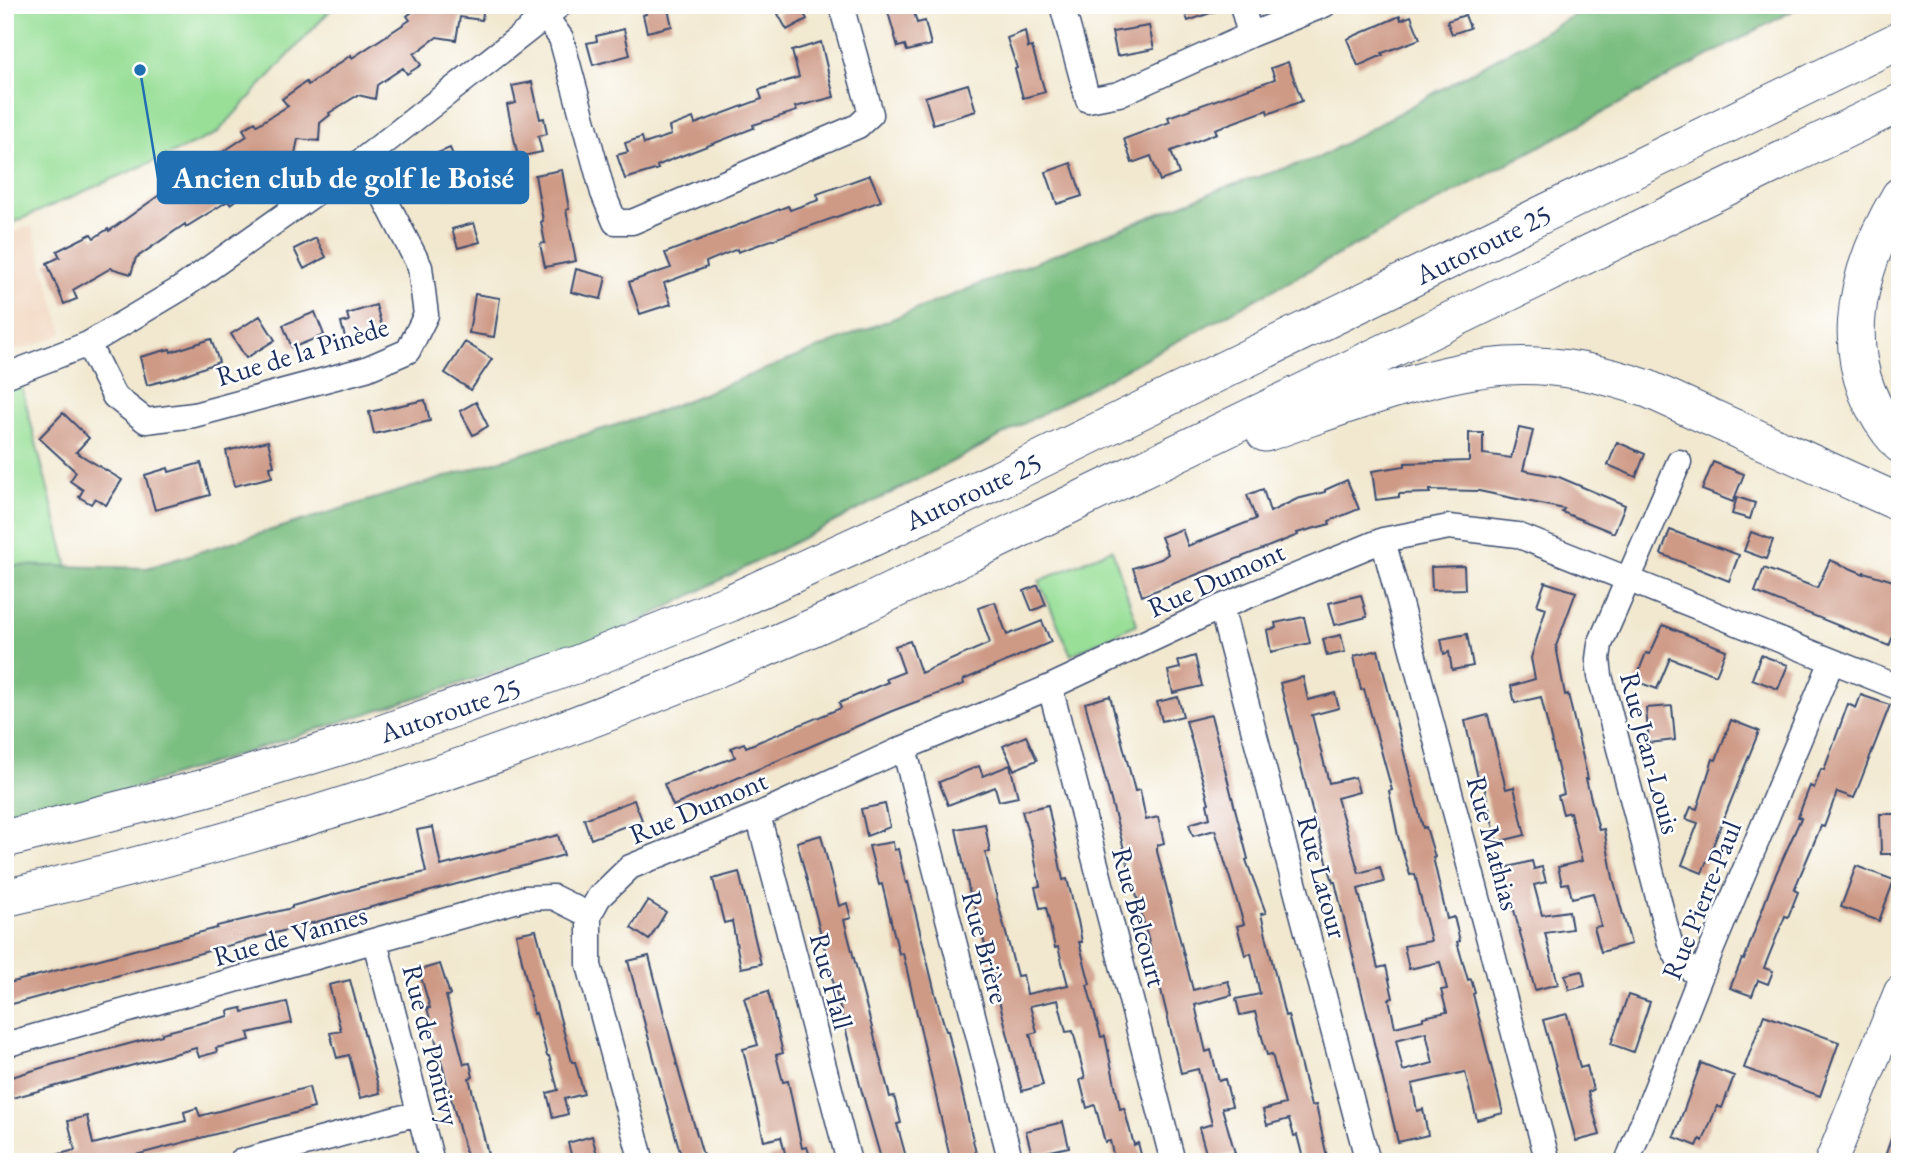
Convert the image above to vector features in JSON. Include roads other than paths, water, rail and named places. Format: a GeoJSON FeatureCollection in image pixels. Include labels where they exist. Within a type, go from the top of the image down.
{"type":"FeatureCollection","features":[{"type":"Feature","properties":{"kind":"highway"},"geometry":{"type":"LineString","coordinates":[[1785,97],[1900,26]]}},
{"type":"Feature","properties":{"kind":"highway","name":"Autoroute 25"},"geometry":{"type":"LineString","coordinates":[[5,839],[193,791],[382,734],[575,665],[730,603],[1000,479],[1900,40]]}},
{"type":"Feature","properties":{"kind":"highway","name":"Autoroute 25"},"geometry":{"type":"LineString","coordinates":[[5,898],[176,855],[277,826],[463,766],[600,717],[811,629],[1900,103]]}},
{"type":"Feature","properties":{"kind":"highway"},"geometry":{"type":"LineString","coordinates":[[1900,196],[1880,234],[1868,265],[1857,307],[1856,342],[1861,377],[1867,395],[1875,411],[1900,444]]}},
{"type":"Feature","properties":{"kind":"highway"},"geometry":{"type":"LineString","coordinates":[[1118,482],[1400,389],[1489,368],[1546,366],[1588,372],[1648,389],[1900,503]]}},
{"type":"Feature","properties":{"kind":"main road"},"geometry":{"type":"LineString","coordinates":[[1831,1162],[1900,992]]}},
{"type":"Feature","properties":{"kind":"street"},"geometry":{"type":"LineString","coordinates":[[5,376],[88,344],[180,289],[361,161],[553,11],[603,193],[615,222],[632,222],[858,126],[871,114],[841,5]]}},
{"type":"Feature","properties":{"kind":"street"},"geometry":{"type":"LineString","coordinates":[[1062,5],[1088,100],[1119,94],[1324,5]]}},
{"type":"Feature","properties":{"kind":"street"},"geometry":{"type":"LineString","coordinates":[[1242,5],[1250,35]]}},
{"type":"Feature","properties":{"kind":"street","name":"Rue de la Pinède"},"geometry":{"type":"LineString","coordinates":[[88,344],[114,396],[146,421],[194,415],[366,369],[408,351],[426,315],[420,268],[373,176],[361,161]]}},
{"type":"Feature","properties":{"kind":"street","name":"Rue Jean-Louis"},"geometry":{"type":"LineString","coordinates":[[1679,462],[1600,644],[1598,659],[1600,677],[1670,943],[1679,960],[1700,976]]}},
{"type":"Feature","properties":{"kind":"street","name":"Rue Dumont"},"geometry":{"type":"LineString","coordinates":[[589,915],[599,897],[630,867],[758,815],[904,748],[1050,687],[1221,607],[1384,540],[1449,527],[1517,535],[1900,688]]}},
{"type":"Feature","properties":{"kind":"street","name":"Rue Mathias"},"geometry":{"type":"LineString","coordinates":[[1384,540],[1548,1162]]}},
{"type":"Feature","properties":{"kind":"street","name":"Rue Latour"},"geometry":{"type":"LineString","coordinates":[[1221,607],[1368,1162]]}},
{"type":"Feature","properties":{"kind":"street","name":"Rue Pierre-Paul"},"geometry":{"type":"LineString","coordinates":[[1627,1162],[1700,976],[1832,661]]}},
{"type":"Feature","properties":{"kind":"street","name":"Rue Belcourt"},"geometry":{"type":"LineString","coordinates":[[1050,687],[1173,1162]]}},
{"type":"Feature","properties":{"kind":"street","name":"Rue Brière"},"geometry":{"type":"LineString","coordinates":[[904,748],[1011,1162]]}},
{"type":"Feature","properties":{"kind":"street","name":"Rue Hall"},"geometry":{"type":"LineString","coordinates":[[758,815],[849,1162]]}},
{"type":"Feature","properties":{"kind":"street","name":"Rue de Vannes"},"geometry":{"type":"LineString","coordinates":[[5,1045],[524,898],[553,897],[589,915]]}},
{"type":"Feature","properties":{"kind":"street"},"geometry":{"type":"LineString","coordinates":[[589,915],[589,965],[642,1162]]}},
{"type":"Feature","properties":{"kind":"street","name":"Rue de Pontivy"},"geometry":{"type":"LineString","coordinates":[[375,942],[432,1162]]}},
{"type":"Feature","properties":{"kind":"street"},"geometry":{"type":"LineString","coordinates":[[240,1162],[418,1113]]}},
{"type":"Feature","properties":{"kind":"place","name":"Ancien club de golf le Boisé"},"geometry":{"type":"Point","coordinates":[140,70]}}]}
